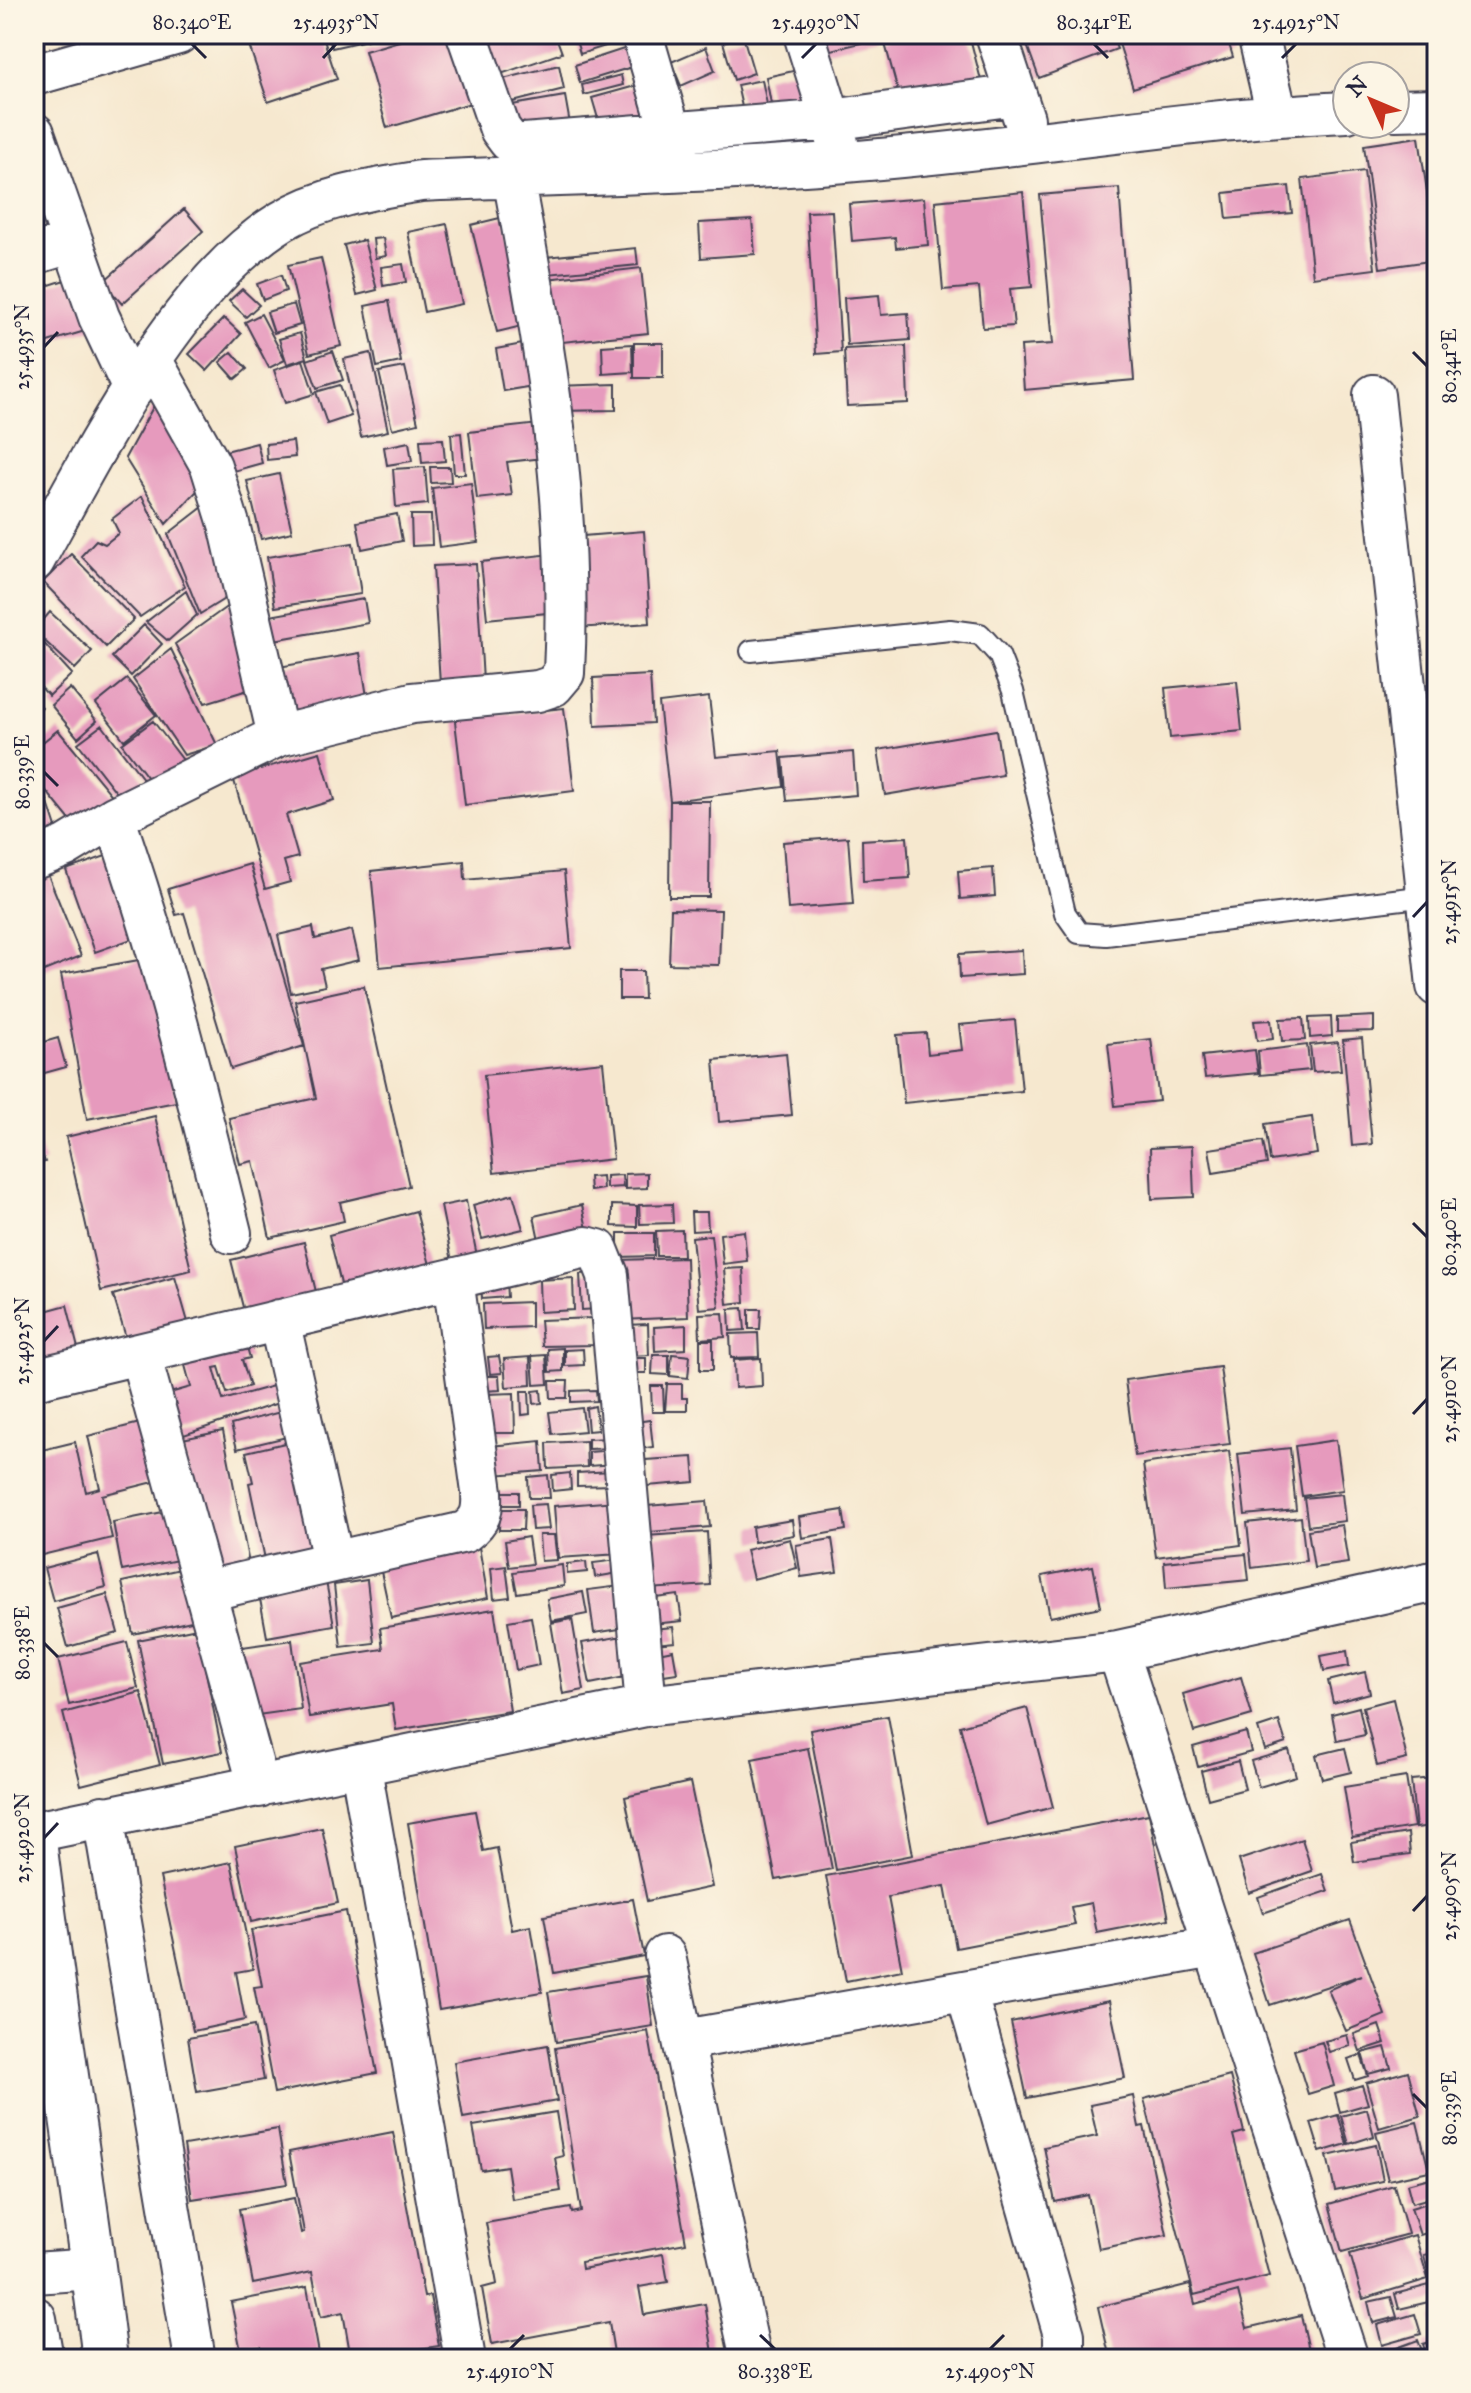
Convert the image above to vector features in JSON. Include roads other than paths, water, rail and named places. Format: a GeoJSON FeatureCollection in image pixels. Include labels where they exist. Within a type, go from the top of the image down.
{"type":"FeatureCollection","features":[{"type":"Feature","properties":{"kind":"main road"},"geometry":{"type":"LineString","coordinates":[[34,1841],[105,2359]]}},
{"type":"Feature","properties":{"kind":"main road"},"geometry":{"type":"LineString","coordinates":[[34,2319],[41,2359]]}},
{"type":"Feature","properties":{"kind":"street"},"geometry":{"type":"LineString","coordinates":[[34,75],[178,34]]}},
{"type":"Feature","properties":{"kind":"street"},"geometry":{"type":"LineString","coordinates":[[467,34],[500,129],[509,141],[524,144],[672,130],[831,120],[1016,95]]}},
{"type":"Feature","properties":{"kind":"street"},"geometry":{"type":"LineString","coordinates":[[642,34],[681,170]]}},
{"type":"Feature","properties":{"kind":"street"},"geometry":{"type":"LineString","coordinates":[[804,34],[844,163]]}},
{"type":"Feature","properties":{"kind":"street"},"geometry":{"type":"LineString","coordinates":[[996,34],[1032,145]]}},
{"type":"Feature","properties":{"kind":"street"},"geometry":{"type":"LineString","coordinates":[[1258,34],[1277,115]]}},
{"type":"Feature","properties":{"kind":"street"},"geometry":{"type":"LineString","coordinates":[[1411,110],[1437,109]]}},
{"type":"Feature","properties":{"kind":"street"},"geometry":{"type":"LineString","coordinates":[[34,561],[111,420],[225,268],[282,221],[353,192],[421,181],[844,163],[1032,145],[1277,115],[1331,113]]}},
{"type":"Feature","properties":{"kind":"street"},"geometry":{"type":"LineString","coordinates":[[34,133],[52,248],[99,317],[211,466],[229,524],[278,736]]}},
{"type":"Feature","properties":{"kind":"street"},"geometry":{"type":"LineString","coordinates":[[34,859],[66,846],[114,817],[278,736],[412,703],[538,691],[553,686],[564,673],[563,511],[551,385],[513,177]]}},
{"type":"Feature","properties":{"kind":"street"},"geometry":{"type":"LineString","coordinates":[[1374,395],[1437,986]]}},
{"type":"Feature","properties":{"kind":"street"},"geometry":{"type":"LineString","coordinates":[[114,817],[151,922],[231,1233]]}},
{"type":"Feature","properties":{"kind":"street"},"geometry":{"type":"LineString","coordinates":[[34,1379],[586,1247],[598,1250],[606,1263],[646,1706]]}},
{"type":"Feature","properties":{"kind":"street"},"geometry":{"type":"LineString","coordinates":[[206,1591],[465,1532],[477,1524],[483,1512],[453,1279]]}},
{"type":"Feature","properties":{"kind":"street"},"geometry":{"type":"LineString","coordinates":[[279,1320],[333,1560]]}},
{"type":"Feature","properties":{"kind":"street"},"geometry":{"type":"LineString","coordinates":[[140,1354],[259,1787]]}},
{"type":"Feature","properties":{"kind":"street"},"geometry":{"type":"LineString","coordinates":[[34,1832],[103,1816],[361,1768],[646,1706],[1118,1651],[1437,1581]]}},
{"type":"Feature","properties":{"kind":"street"},"geometry":{"type":"LineString","coordinates":[[1118,1651],[1348,2359]]}},
{"type":"Feature","properties":{"kind":"street"},"geometry":{"type":"LineString","coordinates":[[361,1768],[465,2359]]}},
{"type":"Feature","properties":{"kind":"street"},"geometry":{"type":"LineString","coordinates":[[103,1816],[195,2359]]}},
{"type":"Feature","properties":{"kind":"street"},"geometry":{"type":"LineString","coordinates":[[685,2040],[1214,1947]]}},
{"type":"Feature","properties":{"kind":"street"},"geometry":{"type":"LineString","coordinates":[[665,1956],[751,2359]]}},
{"type":"Feature","properties":{"kind":"street"},"geometry":{"type":"LineString","coordinates":[[966,1991],[1064,2335],[1064,2359]]}},
{"type":"Feature","properties":{"kind":"street"},"geometry":{"type":"LineString","coordinates":[[34,2273],[94,2269]]}},
{"type":"Feature","properties":{"kind":"lane"},"geometry":{"type":"LineString","coordinates":[[751,651],[950,630],[980,634],[999,655],[1013,691],[1065,913],[1079,933],[1106,935],[1427,896]]}}]}
